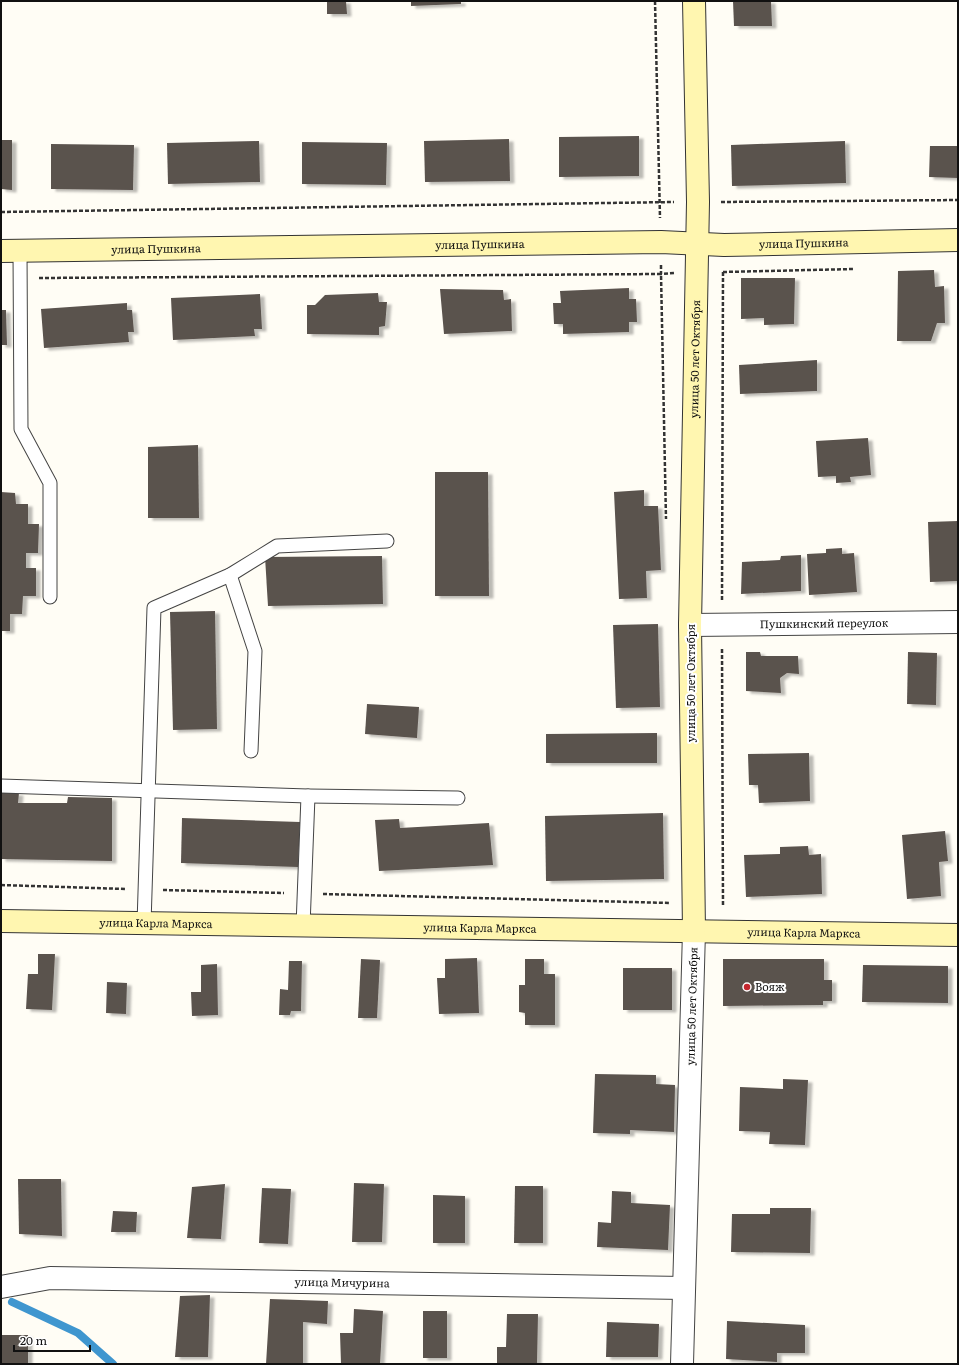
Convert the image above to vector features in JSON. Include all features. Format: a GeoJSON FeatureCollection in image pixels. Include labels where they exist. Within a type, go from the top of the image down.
{"type":"FeatureCollection","features":[{"type":"Feature","properties":{"kind":"main road","name":"улица 50 лет Октября"},"geometry":{"type":"LineString","coordinates":[[694,1],[698,202],[690,625],[694,931]]}},
{"type":"Feature","properties":{"kind":"main road","name":"улица Пушкина"},"geometry":{"type":"LineString","coordinates":[[10,251],[661,242],[724,244],[958,240]]}},
{"type":"Feature","properties":{"kind":"main road","name":"улица Карла Маркса"},"geometry":{"type":"LineString","coordinates":[[1,921],[958,935]]}},
{"type":"Feature","properties":{"kind":"street","name":"Пушкинский переулок"},"geometry":{"type":"LineString","coordinates":[[690,625],[958,622]]}},
{"type":"Feature","properties":{"kind":"street","name":"улица 50 лет Октября"},"geometry":{"type":"LineString","coordinates":[[682,1364],[694,931]]}},
{"type":"Feature","properties":{"kind":"street","name":"улица Мичурина"},"geometry":{"type":"LineString","coordinates":[[1,1287],[50,1278],[684,1288]]}},
{"type":"Feature","properties":{"kind":"lane"},"geometry":{"type":"LineString","coordinates":[[10,251],[20,278],[21,430],[50,483],[50,597]]}},
{"type":"Feature","properties":{"kind":"lane"},"geometry":{"type":"LineString","coordinates":[[144,924],[154,608],[230,575],[277,546],[387,541]]}},
{"type":"Feature","properties":{"kind":"lane"},"geometry":{"type":"LineString","coordinates":[[230,575],[255,652],[252,751]]}},
{"type":"Feature","properties":{"kind":"lane"},"geometry":{"type":"LineString","coordinates":[[1,786],[308,796],[458,798]]}},
{"type":"Feature","properties":{"kind":"lane"},"geometry":{"type":"LineString","coordinates":[[303,926],[308,796]]}},
{"type":"Feature","properties":{"kind":"path"},"geometry":{"type":"LineString","coordinates":[[656,1],[666,521]]}},
{"type":"Feature","properties":{"kind":"path"},"geometry":{"type":"LineString","coordinates":[[720,195],[724,244],[722,624],[723,907]]}},
{"type":"Feature","properties":{"kind":"path"},"geometry":{"type":"LineString","coordinates":[[1,212],[660,202],[958,200]]}},
{"type":"Feature","properties":{"kind":"path"},"geometry":{"type":"LineString","coordinates":[[20,278],[662,274],[856,268]]}},
{"type":"Feature","properties":{"kind":"path"},"geometry":{"type":"LineString","coordinates":[[1,885],[693,905],[727,908]]}},
{"type":"Feature","properties":{"kind":"building"},"geometry":{"type":"Polygon","coordinates":[[[327,1],[346,1],[347,14],[327,14],[327,1]]]}},
{"type":"Feature","properties":{"kind":"building"},"geometry":{"type":"Polygon","coordinates":[[[411,1],[461,1],[461,4],[411,6],[411,1]]]}},
{"type":"Feature","properties":{"kind":"building"},"geometry":{"type":"Polygon","coordinates":[[[733,1],[771,1],[772,26],[734,26],[733,1]]]}},
{"type":"Feature","properties":{"kind":"building"},"geometry":{"type":"Polygon","coordinates":[[[639,136],[639,176],[559,177],[559,137],[639,136]]]}},
{"type":"Feature","properties":{"kind":"building"},"geometry":{"type":"Polygon","coordinates":[[[509,139],[510,181],[425,182],[424,141],[509,139]]]}},
{"type":"Feature","properties":{"kind":"building"},"geometry":{"type":"Polygon","coordinates":[[[1,140],[12,140],[12,190],[1,189],[1,140]]]}},
{"type":"Feature","properties":{"kind":"building"},"geometry":{"type":"Polygon","coordinates":[[[259,141],[260,182],[168,184],[167,143],[259,141]]]}},
{"type":"Feature","properties":{"kind":"building"},"geometry":{"type":"Polygon","coordinates":[[[845,141],[846,183],[732,186],[731,145],[845,141]]]}},
{"type":"Feature","properties":{"kind":"building"},"geometry":{"type":"Polygon","coordinates":[[[302,142],[387,143],[386,185],[302,184],[302,142]]]}},
{"type":"Feature","properties":{"kind":"building"},"geometry":{"type":"Polygon","coordinates":[[[51,144],[134,145],[133,190],[51,189],[51,144]]]}},
{"type":"Feature","properties":{"kind":"building"},"geometry":{"type":"Polygon","coordinates":[[[930,146],[958,146],[958,178],[929,177],[930,146]]]}},
{"type":"Feature","properties":{"kind":"building"},"geometry":{"type":"Polygon","coordinates":[[[934,270],[935,287],[944,286],[945,323],[937,323],[931,341],[897,341],[898,271],[934,270]]]}},
{"type":"Feature","properties":{"kind":"building"},"geometry":{"type":"Polygon","coordinates":[[[741,278],[795,278],[794,324],[764,325],[764,318],[741,319],[741,278]]]}},
{"type":"Feature","properties":{"kind":"building"},"geometry":{"type":"Polygon","coordinates":[[[629,288],[629,299],[636,299],[637,322],[629,322],[629,332],[563,334],[563,324],[554,324],[553,303],[561,303],[560,291],[629,288]]]}},
{"type":"Feature","properties":{"kind":"building"},"geometry":{"type":"Polygon","coordinates":[[[440,289],[503,290],[504,300],[511,299],[512,331],[444,334],[440,289]]]}},
{"type":"Feature","properties":{"kind":"building"},"geometry":{"type":"Polygon","coordinates":[[[378,293],[379,302],[387,302],[385,326],[379,327],[379,335],[307,334],[307,305],[315,305],[325,295],[378,293]]]}},
{"type":"Feature","properties":{"kind":"building"},"geometry":{"type":"Polygon","coordinates":[[[260,294],[262,329],[254,329],[255,336],[173,340],[171,298],[260,294]]]}},
{"type":"Feature","properties":{"kind":"building"},"geometry":{"type":"Polygon","coordinates":[[[127,303],[127,310],[132,310],[134,332],[128,332],[129,342],[44,348],[41,309],[127,303]]]}},
{"type":"Feature","properties":{"kind":"building"},"geometry":{"type":"Polygon","coordinates":[[[1,310],[6,310],[7,345],[1,345],[1,310]]]}},
{"type":"Feature","properties":{"kind":"building"},"geometry":{"type":"Polygon","coordinates":[[[817,360],[817,391],[740,394],[739,365],[817,360]]]}},
{"type":"Feature","properties":{"kind":"building"},"geometry":{"type":"Polygon","coordinates":[[[868,438],[871,475],[850,477],[851,482],[836,483],[836,476],[818,477],[816,441],[868,438]]]}},
{"type":"Feature","properties":{"kind":"building"},"geometry":{"type":"Polygon","coordinates":[[[198,445],[199,518],[148,518],[148,447],[198,445]]]}},
{"type":"Feature","properties":{"kind":"building"},"geometry":{"type":"Polygon","coordinates":[[[435,472],[488,472],[489,596],[435,596],[435,472]]]}},
{"type":"Feature","properties":{"kind":"building"},"geometry":{"type":"Polygon","coordinates":[[[644,490],[644,506],[658,506],[661,570],[646,571],[647,598],[619,599],[614,492],[644,490]]]}},
{"type":"Feature","properties":{"kind":"building"},"geometry":{"type":"Polygon","coordinates":[[[1,492],[15,493],[16,504],[28,504],[28,524],[39,524],[38,553],[26,553],[26,568],[36,568],[36,596],[23,596],[22,614],[10,614],[10,631],[1,631],[1,492]]]}},
{"type":"Feature","properties":{"kind":"building"},"geometry":{"type":"Polygon","coordinates":[[[958,521],[958,581],[930,582],[928,522],[958,521]]]}},
{"type":"Feature","properties":{"kind":"building"},"geometry":{"type":"Polygon","coordinates":[[[842,548],[842,554],[854,553],[857,592],[809,595],[807,554],[826,553],[826,549],[842,548]]]}},
{"type":"Feature","properties":{"kind":"building"},"geometry":{"type":"Polygon","coordinates":[[[801,555],[801,591],[741,594],[742,562],[780,560],[781,556],[801,555]]]}},
{"type":"Feature","properties":{"kind":"building"},"geometry":{"type":"Polygon","coordinates":[[[382,556],[383,604],[268,606],[265,557],[382,556]]]}},
{"type":"Feature","properties":{"kind":"building"},"geometry":{"type":"Polygon","coordinates":[[[215,611],[217,729],[173,730],[170,612],[215,611]]]}},
{"type":"Feature","properties":{"kind":"building"},"geometry":{"type":"Polygon","coordinates":[[[658,624],[660,707],[616,708],[613,625],[658,624]]]}},
{"type":"Feature","properties":{"kind":"building"},"geometry":{"type":"Polygon","coordinates":[[[746,652],[760,652],[761,656],[798,656],[799,674],[787,673],[780,678],[781,693],[746,691],[746,652]]]}},
{"type":"Feature","properties":{"kind":"building"},"geometry":{"type":"Polygon","coordinates":[[[908,652],[937,653],[936,705],[907,704],[908,652]]]}},
{"type":"Feature","properties":{"kind":"building"},"geometry":{"type":"Polygon","coordinates":[[[367,704],[419,707],[417,738],[365,734],[367,704]]]}},
{"type":"Feature","properties":{"kind":"building"},"geometry":{"type":"Polygon","coordinates":[[[657,733],[657,763],[546,763],[546,734],[657,733]]]}},
{"type":"Feature","properties":{"kind":"building"},"geometry":{"type":"Polygon","coordinates":[[[809,753],[810,801],[759,803],[758,785],[749,785],[748,754],[809,753]]]}},
{"type":"Feature","properties":{"kind":"building"},"geometry":{"type":"Polygon","coordinates":[[[1,793],[19,793],[18,803],[67,803],[68,797],[112,798],[112,861],[1,859],[1,793]]]}},
{"type":"Feature","properties":{"kind":"building"},"geometry":{"type":"Polygon","coordinates":[[[663,813],[664,879],[546,881],[545,816],[663,813]]]}},
{"type":"Feature","properties":{"kind":"building"},"geometry":{"type":"Polygon","coordinates":[[[182,818],[300,822],[298,867],[181,863],[182,818]]]}},
{"type":"Feature","properties":{"kind":"building"},"geometry":{"type":"Polygon","coordinates":[[[399,819],[400,828],[489,823],[493,865],[379,871],[375,820],[399,819]]]}},
{"type":"Feature","properties":{"kind":"building"},"geometry":{"type":"Polygon","coordinates":[[[945,831],[948,861],[939,862],[941,896],[907,899],[902,835],[945,831]]]}},
{"type":"Feature","properties":{"kind":"building"},"geometry":{"type":"Polygon","coordinates":[[[808,846],[809,855],[821,854],[822,894],[746,897],[744,855],[780,854],[780,847],[808,846]]]}},
{"type":"Feature","properties":{"kind":"building"},"geometry":{"type":"Polygon","coordinates":[[[38,954],[55,954],[52,1010],[26,1009],[28,974],[38,974],[38,954]]]}},
{"type":"Feature","properties":{"kind":"building"},"geometry":{"type":"Polygon","coordinates":[[[477,958],[479,1013],[439,1014],[437,978],[445,978],[445,959],[477,958]]]}},
{"type":"Feature","properties":{"kind":"building"},"geometry":{"type":"Polygon","coordinates":[[[361,959],[380,960],[377,1018],[358,1018],[361,959]]]}},
{"type":"Feature","properties":{"kind":"building"},"geometry":{"type":"Polygon","coordinates":[[[525,959],[544,959],[544,974],[555,974],[555,1025],[525,1025],[525,1013],[519,1012],[519,985],[525,985],[525,959]]]}},
{"type":"Feature","properties":{"kind":"building"},"geometry":{"type":"Polygon","coordinates":[[[723,959],[824,959],[824,980],[832,980],[832,1001],[823,1001],[823,1005],[723,1006],[723,959]]]}},
{"type":"Feature","properties":{"kind":"building"},"geometry":{"type":"Polygon","coordinates":[[[289,961],[302,961],[301,1011],[291,1011],[290,1015],[279,1015],[280,989],[288,990],[289,961]]]}},
{"type":"Feature","properties":{"kind":"building"},"geometry":{"type":"Polygon","coordinates":[[[217,964],[218,1015],[192,1016],[191,992],[201,992],[201,965],[217,964]]]}},
{"type":"Feature","properties":{"kind":"building"},"geometry":{"type":"Polygon","coordinates":[[[863,965],[948,966],[948,1003],[862,1002],[863,965]]]}},
{"type":"Feature","properties":{"kind":"building"},"geometry":{"type":"Polygon","coordinates":[[[623,968],[672,968],[672,1010],[623,1010],[623,968]]]}},
{"type":"Feature","properties":{"kind":"building"},"geometry":{"type":"Polygon","coordinates":[[[107,982],[127,983],[126,1014],[106,1013],[107,982]]]}},
{"type":"Feature","properties":{"kind":"building"},"geometry":{"type":"Polygon","coordinates":[[[595,1074],[656,1075],[656,1084],[675,1085],[674,1132],[630,1130],[630,1134],[593,1133],[595,1074]]]}},
{"type":"Feature","properties":{"kind":"building"},"geometry":{"type":"Polygon","coordinates":[[[783,1079],[808,1080],[805,1145],[769,1144],[770,1132],[739,1131],[740,1087],[783,1089],[783,1079]]]}},
{"type":"Feature","properties":{"kind":"building"},"geometry":{"type":"Polygon","coordinates":[[[18,1179],[61,1179],[62,1236],[19,1234],[18,1179]]]}},
{"type":"Feature","properties":{"kind":"building"},"geometry":{"type":"Polygon","coordinates":[[[354,1183],[384,1184],[382,1242],[352,1242],[354,1183]]]}},
{"type":"Feature","properties":{"kind":"building"},"geometry":{"type":"Polygon","coordinates":[[[225,1184],[221,1239],[187,1238],[192,1187],[225,1184]]]}},
{"type":"Feature","properties":{"kind":"building"},"geometry":{"type":"Polygon","coordinates":[[[515,1186],[543,1186],[543,1243],[514,1243],[515,1186]]]}},
{"type":"Feature","properties":{"kind":"building"},"geometry":{"type":"Polygon","coordinates":[[[262,1188],[291,1189],[288,1244],[259,1243],[262,1188]]]}},
{"type":"Feature","properties":{"kind":"building"},"geometry":{"type":"Polygon","coordinates":[[[612,1191],[631,1192],[631,1203],[670,1205],[668,1250],[597,1247],[598,1222],[611,1223],[612,1191]]]}},
{"type":"Feature","properties":{"kind":"building"},"geometry":{"type":"Polygon","coordinates":[[[433,1195],[465,1196],[465,1243],[433,1243],[433,1195]]]}},
{"type":"Feature","properties":{"kind":"building"},"geometry":{"type":"Polygon","coordinates":[[[770,1208],[811,1208],[810,1253],[731,1252],[732,1214],[770,1214],[770,1208]]]}},
{"type":"Feature","properties":{"kind":"building"},"geometry":{"type":"Polygon","coordinates":[[[113,1211],[137,1212],[136,1232],[111,1232],[113,1211]]]}},
{"type":"Feature","properties":{"kind":"building"},"geometry":{"type":"Polygon","coordinates":[[[210,1295],[208,1357],[175,1357],[180,1296],[210,1295]]]}},
{"type":"Feature","properties":{"kind":"building"},"geometry":{"type":"Polygon","coordinates":[[[270,1299],[328,1301],[327,1324],[303,1322],[303,1364],[266,1364],[270,1299]]]}},
{"type":"Feature","properties":{"kind":"building"},"geometry":{"type":"Polygon","coordinates":[[[354,1309],[383,1311],[380,1364],[341,1364],[340,1333],[353,1333],[354,1309]]]}},
{"type":"Feature","properties":{"kind":"building"},"geometry":{"type":"Polygon","coordinates":[[[423,1311],[447,1311],[447,1358],[423,1358],[423,1311]]]}},
{"type":"Feature","properties":{"kind":"building"},"geometry":{"type":"Polygon","coordinates":[[[507,1314],[538,1314],[537,1364],[497,1364],[497,1347],[506,1347],[507,1314]]]}},
{"type":"Feature","properties":{"kind":"building"},"geometry":{"type":"Polygon","coordinates":[[[727,1321],[805,1325],[805,1353],[777,1353],[777,1362],[726,1359],[727,1321]]]}},
{"type":"Feature","properties":{"kind":"building"},"geometry":{"type":"Polygon","coordinates":[[[607,1322],[659,1324],[658,1357],[606,1357],[607,1322]]]}},
{"type":"Feature","properties":{"kind":"building"},"geometry":{"type":"Polygon","coordinates":[[[1,1335],[28,1335],[28,1364],[1,1364],[1,1335]]]}},
{"type":"Feature","properties":{"kind":"waterway"},"geometry":{"type":"LineString","coordinates":[[12,1302],[78,1333],[113,1364]]}},
{"type":"Feature","properties":{"kind":"place","name":"Вояж"},"geometry":{"type":"Point","coordinates":[747,987]}}]}
